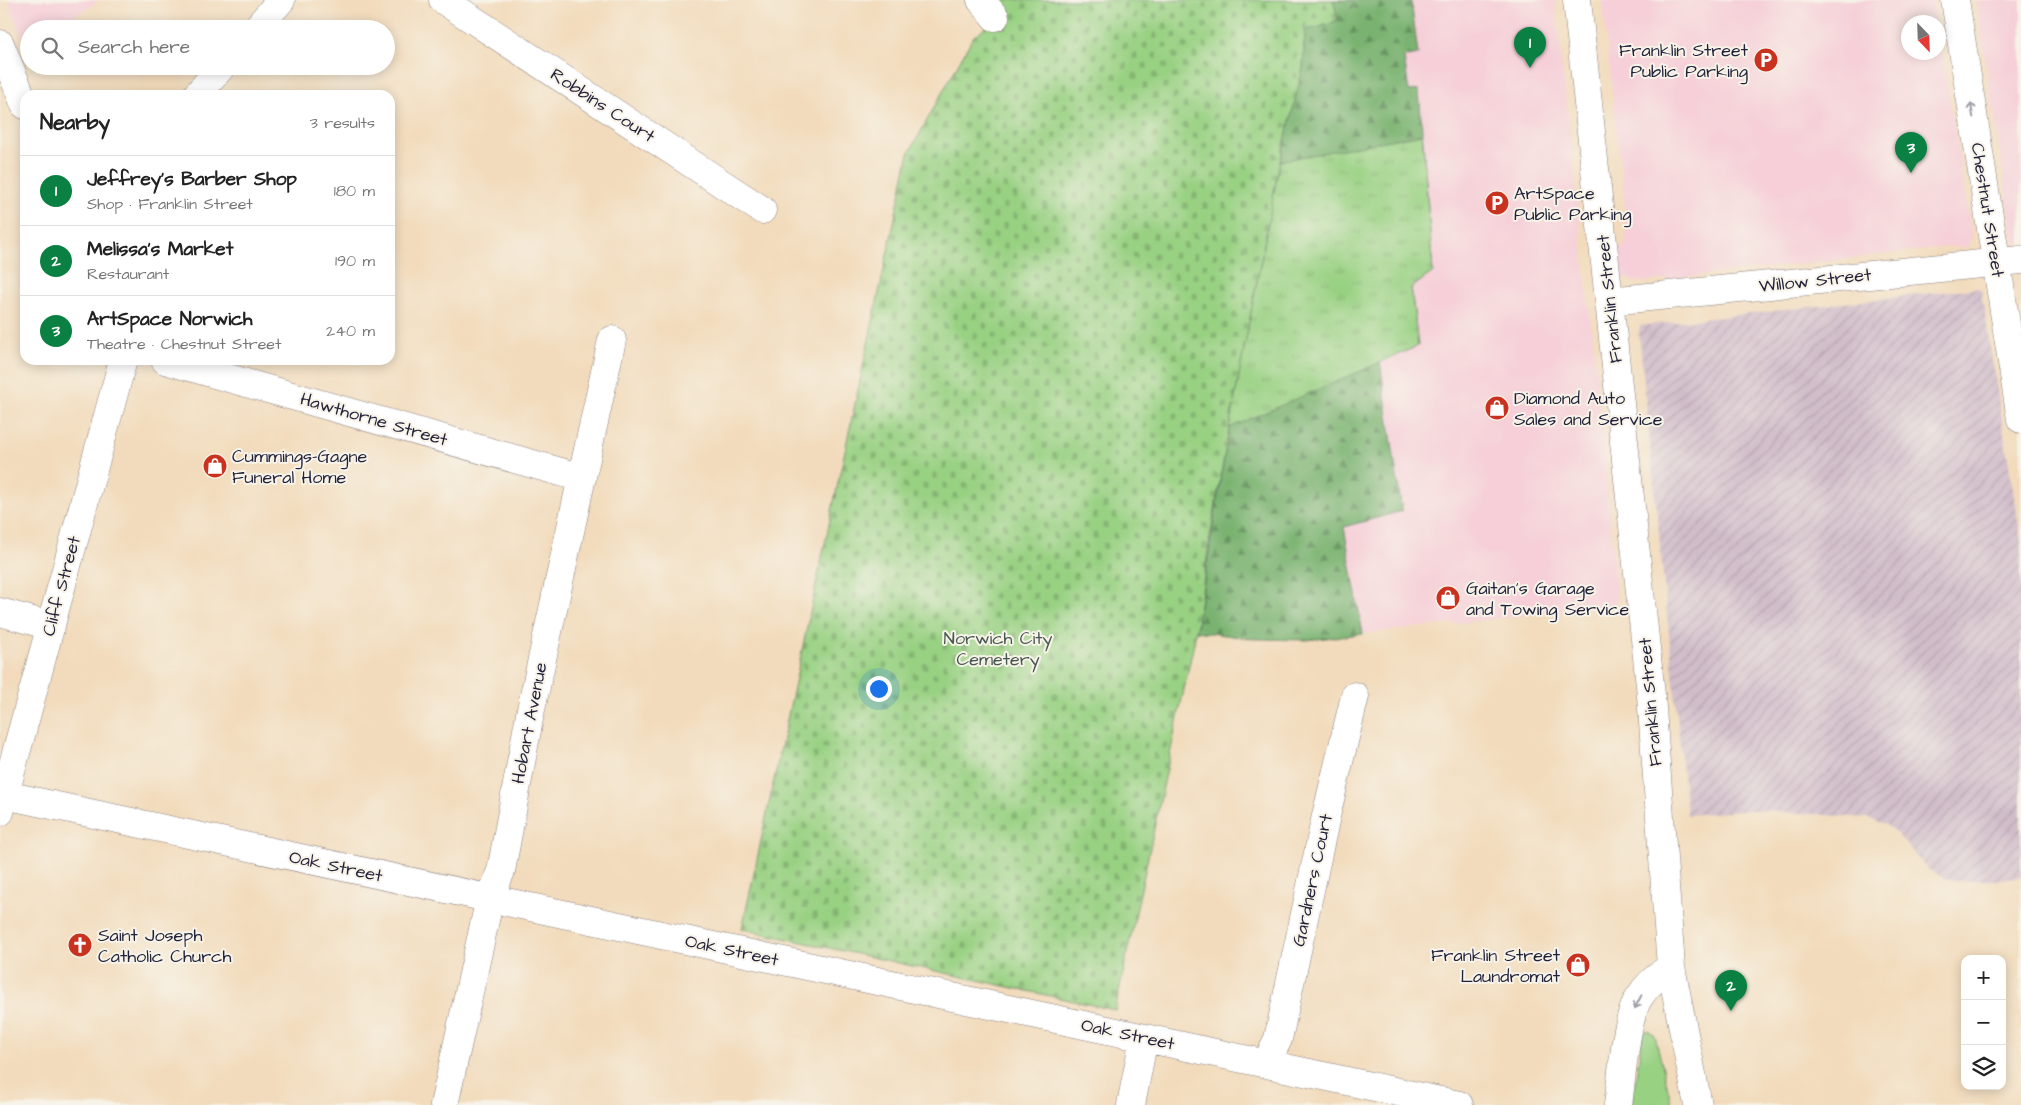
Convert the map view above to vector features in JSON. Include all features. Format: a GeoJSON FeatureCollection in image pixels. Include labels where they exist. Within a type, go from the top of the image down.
{"type":"FeatureCollection","features":[{"type":"Feature","properties":{"kind":"street"},"geometry":{"type":"LineString","coordinates":[[264,20],[281,0]]}},
{"type":"Feature","properties":{"kind":"street","name":"Robbins Court"},"geometry":{"type":"LineString","coordinates":[[443,0],[762,210]]}},
{"type":"Feature","properties":{"kind":"street","name":"Franklin Street"},"geometry":{"type":"LineString","coordinates":[[1577,0],[1651,695],[1671,967],[1698,1105]]}},
{"type":"Feature","properties":{"kind":"street","name":"Chestnut Street"},"geometry":{"type":"LineString","coordinates":[[1955,0],[2009,261],[2021,419]]}},
{"type":"Feature","properties":{"kind":"street"},"geometry":{"type":"LineString","coordinates":[[0,44],[20,93]]}},
{"type":"Feature","properties":{"kind":"street"},"geometry":{"type":"LineString","coordinates":[[201,90],[214,75]]}},
{"type":"Feature","properties":{"kind":"street","name":"Willow Street"},"geometry":{"type":"LineString","coordinates":[[1609,301],[2009,261]]}},
{"type":"Feature","properties":{"kind":"street","name":"Hobart Avenue"},"geometry":{"type":"LineString","coordinates":[[444,1105],[490,898],[501,871],[530,714],[612,340]]}},
{"type":"Feature","properties":{"kind":"street","name":"Cliff Street"},"geometry":{"type":"LineString","coordinates":[[2,803],[122,365]]}},
{"type":"Feature","properties":{"kind":"street","name":"Hawthorne Street"},"geometry":{"type":"LineString","coordinates":[[183,365],[582,478]]}},
{"type":"Feature","properties":{"kind":"street"},"geometry":{"type":"LineString","coordinates":[[0,612],[51,626]]}},
{"type":"Feature","properties":{"kind":"street","name":"Gardners Court"},"geometry":{"type":"LineString","coordinates":[[1266,1064],[1278,1039],[1326,816],[1355,696]]}},
{"type":"Feature","properties":{"kind":"street","name":"Oak Street"},"geometry":{"type":"LineString","coordinates":[[2,803],[490,898],[1459,1105]]}},
{"type":"Feature","properties":{"kind":"street"},"geometry":{"type":"LineString","coordinates":[[1618,1105],[1630,1021],[1638,1000],[1649,985],[1671,967]]}},
{"type":"Feature","properties":{"kind":"street"},"geometry":{"type":"LineString","coordinates":[[1131,1105],[1144,1038]]}},
{"type":"Feature","properties":{"kind":"shaded area"},"geometry":{"type":"Polygon","coordinates":[[[7,0],[100,0],[66,20],[20,20],[20,32],[7,0]]]}},
{"type":"Feature","properties":{"kind":"shaded area"},"geometry":{"type":"Polygon","coordinates":[[[1333,0],[1555,0],[1603,434],[1617,605],[1307,640],[1254,639],[1196,631],[1229,428],[1280,161],[1303,67],[1305,30],[1338,19],[1333,0]]]}},
{"type":"Feature","properties":{"kind":"shaded area"},"geometry":{"type":"Polygon","coordinates":[[[1602,0],[1933,0],[1935,15],[1901,15],[1901,60],[1943,60],[1972,236],[1970,244],[1965,248],[1957,246],[1634,282],[1619,273],[1617,249],[1623,247],[1626,242],[1625,210],[1602,0]]]}},
{"type":"Feature","properties":{"kind":"shaded area"},"geometry":{"type":"Polygon","coordinates":[[[1976,0],[2021,0],[2021,244],[2015,243],[2013,237],[1976,0]]]}},
{"type":"Feature","properties":{"kind":"shaded area"},"geometry":{"type":"Polygon","coordinates":[[[1977,288],[1981,290],[2021,540],[2021,876],[1996,880],[1959,881],[1944,878],[1929,870],[1896,833],[1885,824],[1866,818],[1756,810],[1687,815],[1639,333],[1640,326],[1977,288]]]}},
{"type":"Feature","properties":{"kind":"green space","name":"Norwich City Cemetery"},"geometry":{"type":"Polygon","coordinates":[[[1001,0],[1333,0],[1338,19],[1328,25],[1305,30],[1303,67],[1280,161],[1229,428],[1194,643],[1115,1010],[742,929],[909,153],[973,37],[1007,9],[1001,0]]]}},
{"type":"Feature","properties":{"kind":"green space"},"geometry":{"type":"Polygon","coordinates":[[[1333,0],[1411,0],[1418,54],[1404,57],[1409,91],[1419,90],[1433,272],[1411,288],[1418,346],[1380,361],[1402,511],[1344,527],[1363,634],[1307,640],[1254,639],[1196,631],[1229,428],[1280,161],[1303,67],[1305,30],[1328,25],[1338,19],[1333,0]]]}},
{"type":"Feature","properties":{"kind":"green space"},"geometry":{"type":"Polygon","coordinates":[[[1422,134],[1433,272],[1411,288],[1418,346],[1229,428],[1280,161],[1422,134]]]}},
{"type":"Feature","properties":{"kind":"green space"},"geometry":{"type":"Polygon","coordinates":[[[1649,1031],[1655,1036],[1672,1105],[1631,1105],[1643,1034],[1649,1031]]]}},
{"type":"Feature","properties":{"kind":"place","name":"Franklin Street Public Parking"},"geometry":{"type":"Point","coordinates":[1766,60]}},
{"type":"Feature","properties":{"kind":"place","name":"Jeffrey's Barber Shop"},"geometry":{"type":"Point","coordinates":[1530,68]}},
{"type":"Feature","properties":{"kind":"place","name":"ArtSpace Norwich"},"geometry":{"type":"Point","coordinates":[1911,173]}},
{"type":"Feature","properties":{"kind":"place","name":"ArtSpace Public Parking"},"geometry":{"type":"Point","coordinates":[1497,203]}},
{"type":"Feature","properties":{"kind":"place","name":"Diamond Auto Sales and Service"},"geometry":{"type":"Point","coordinates":[1497,408]}},
{"type":"Feature","properties":{"kind":"place","name":"Cummings–Gagne Funeral Home"},"geometry":{"type":"Point","coordinates":[215,466]}},
{"type":"Feature","properties":{"kind":"place","name":"Gaitan's Garage and Towing Service"},"geometry":{"type":"Point","coordinates":[1448,598]}},
{"type":"Feature","properties":{"kind":"place","name":"Saint Joseph Catholic Church"},"geometry":{"type":"Point","coordinates":[80,945]}},
{"type":"Feature","properties":{"kind":"place","name":"Franklin Street Laundromat"},"geometry":{"type":"Point","coordinates":[1578,965]}},
{"type":"Feature","properties":{"kind":"place","name":"Melissa's Market"},"geometry":{"type":"Point","coordinates":[1731,1011]}}]}
